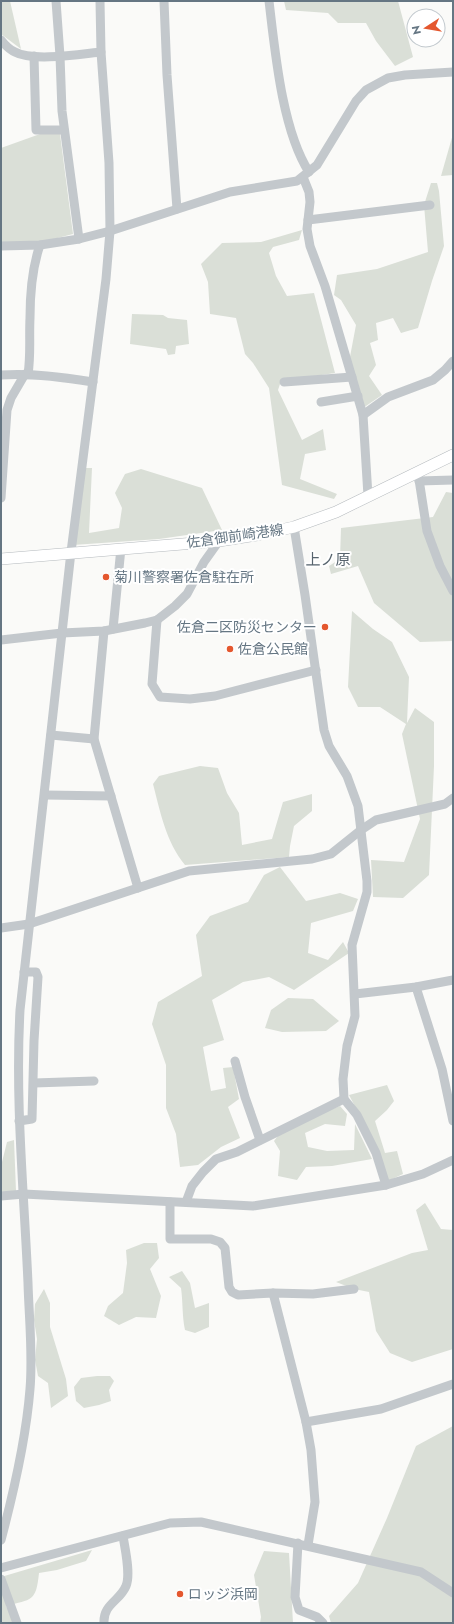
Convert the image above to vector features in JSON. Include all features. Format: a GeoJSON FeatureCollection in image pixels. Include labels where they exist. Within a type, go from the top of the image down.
{"type":"FeatureCollection","features":[{"type":"Feature","properties":{"kind":"main road","name":"佐倉御前崎港線"},"geometry":{"type":"LineString","coordinates":[[1,559],[71,552],[219,541],[294,527],[336,512],[368,496],[418,477],[453,456]]}},
{"type":"Feature","properties":{"kind":"street"},"geometry":{"type":"LineString","coordinates":[[56,1],[62,111],[79,239]]}},
{"type":"Feature","properties":{"kind":"street"},"geometry":{"type":"LineString","coordinates":[[1,1540],[19,1467],[26,1430],[31,1388],[24,1194],[19,1121],[18,1051],[24,972],[71,552],[106,279],[110,231],[109,163],[100,1]]}},
{"type":"Feature","properties":{"kind":"street"},"geometry":{"type":"LineString","coordinates":[[164,1],[167,75],[177,209]]}},
{"type":"Feature","properties":{"kind":"street"},"geometry":{"type":"LineString","coordinates":[[269,1],[277,63],[288,120],[306,174],[310,202],[307,230],[310,246],[325,286],[363,415],[368,496]]}},
{"type":"Feature","properties":{"kind":"street"},"geometry":{"type":"LineString","coordinates":[[1,40],[16,53],[34,56],[60,56],[102,52]]}},
{"type":"Feature","properties":{"kind":"street"},"geometry":{"type":"LineString","coordinates":[[34,56],[36,130],[64,130]]}},
{"type":"Feature","properties":{"kind":"street"},"geometry":{"type":"LineString","coordinates":[[1,246],[40,245],[79,239],[110,231],[230,192],[297,181],[317,165],[356,101],[366,90],[388,78],[405,75],[453,72]]}},
{"type":"Feature","properties":{"kind":"street"},"geometry":{"type":"LineString","coordinates":[[308,220],[430,205]]}},
{"type":"Feature","properties":{"kind":"street"},"geometry":{"type":"LineString","coordinates":[[1,498],[7,410],[11,398],[27,374],[31,356],[30,303],[35,266],[40,245]]}},
{"type":"Feature","properties":{"kind":"street"},"geometry":{"type":"LineString","coordinates":[[363,415],[388,397],[432,380],[445,370],[453,361]]}},
{"type":"Feature","properties":{"kind":"street"},"geometry":{"type":"LineString","coordinates":[[1,376],[27,374],[93,382]]}},
{"type":"Feature","properties":{"kind":"street"},"geometry":{"type":"LineString","coordinates":[[284,382],[352,377]]}},
{"type":"Feature","properties":{"kind":"street"},"geometry":{"type":"LineString","coordinates":[[321,402],[358,396]]}},
{"type":"Feature","properties":{"kind":"street"},"geometry":{"type":"LineString","coordinates":[[453,480],[418,477],[427,531],[440,566],[453,591]]}},
{"type":"Feature","properties":{"kind":"street"},"geometry":{"type":"LineString","coordinates":[[294,527],[324,730],[329,746],[347,776],[358,806],[367,892],[352,945],[355,1016],[347,1046],[343,1079],[344,1099],[357,1115],[376,1154],[386,1185]]}},
{"type":"Feature","properties":{"kind":"street"},"geometry":{"type":"LineString","coordinates":[[1,640],[62,633],[108,630],[145,624],[157,620],[175,606],[187,594],[204,562],[219,541]]}},
{"type":"Feature","properties":{"kind":"street"},"geometry":{"type":"LineString","coordinates":[[121,548],[108,630],[94,739],[138,888]]}},
{"type":"Feature","properties":{"kind":"street"},"geometry":{"type":"LineString","coordinates":[[157,620],[152,684],[160,697],[190,700],[215,696],[316,670]]}},
{"type":"Feature","properties":{"kind":"street"},"geometry":{"type":"LineString","coordinates":[[51,735],[94,739]]}},
{"type":"Feature","properties":{"kind":"street"},"geometry":{"type":"LineString","coordinates":[[45,795],[111,796]]}},
{"type":"Feature","properties":{"kind":"street"},"geometry":{"type":"LineString","coordinates":[[1,928],[29,924],[189,871],[312,859],[332,854],[361,830],[376,820],[445,804],[453,798]]}},
{"type":"Feature","properties":{"kind":"street"},"geometry":{"type":"LineString","coordinates":[[19,1121],[32,1119],[34,1041],[38,977],[36,972],[24,972]]}},
{"type":"Feature","properties":{"kind":"street"},"geometry":{"type":"LineString","coordinates":[[355,994],[416,987],[453,980]]}},
{"type":"Feature","properties":{"kind":"street"},"geometry":{"type":"LineString","coordinates":[[416,987],[442,1069],[453,1120]]}},
{"type":"Feature","properties":{"kind":"street"},"geometry":{"type":"LineString","coordinates":[[235,1061],[245,1097],[260,1140]]}},
{"type":"Feature","properties":{"kind":"street"},"geometry":{"type":"LineString","coordinates":[[34,1083],[94,1081]]}},
{"type":"Feature","properties":{"kind":"street"},"geometry":{"type":"LineString","coordinates":[[186,1202],[192,1186],[216,1159],[237,1152],[344,1099]]}},
{"type":"Feature","properties":{"kind":"street"},"geometry":{"type":"LineString","coordinates":[[1,1196],[24,1194],[253,1206],[386,1185],[423,1174],[453,1160]]}},
{"type":"Feature","properties":{"kind":"street"},"geometry":{"type":"LineString","coordinates":[[170,1202],[170,1239],[211,1239],[220,1242],[225,1248],[229,1286],[232,1292],[238,1295],[273,1293],[313,1294],[354,1289]]}},
{"type":"Feature","properties":{"kind":"street"},"geometry":{"type":"LineString","coordinates":[[273,1293],[306,1422],[311,1450],[315,1502],[308,1545]]}},
{"type":"Feature","properties":{"kind":"street"},"geometry":{"type":"LineString","coordinates":[[306,1422],[380,1409],[453,1384]]}},
{"type":"Feature","properties":{"kind":"street"},"geometry":{"type":"LineString","coordinates":[[1,1568],[170,1523],[201,1522],[308,1545],[421,1572],[453,1593]]}},
{"type":"Feature","properties":{"kind":"street"},"geometry":{"type":"LineString","coordinates":[[104,1623],[106,1609],[126,1587],[128,1577],[123,1536]]}},
{"type":"Feature","properties":{"kind":"street"},"geometry":{"type":"LineString","coordinates":[[298,1543],[295,1597],[299,1610],[316,1617],[323,1623]]}},
{"type":"Feature","properties":{"kind":"street"},"geometry":{"type":"LineString","coordinates":[[1,1579],[17,1623]]}},
{"type":"Feature","properties":{"kind":"shaded area"},"geometry":{"type":"Polygon","coordinates":[[[1,1],[10,1],[21,49],[1,34],[1,1]]]}},
{"type":"Feature","properties":{"kind":"shaded area"},"geometry":{"type":"Polygon","coordinates":[[[284,1],[398,1],[406,31],[406,48],[411,48],[413,57],[395,66],[376,41],[366,23],[338,23],[328,13],[286,10],[284,1]]]}},
{"type":"Feature","properties":{"kind":"shaded area"},"geometry":{"type":"Polygon","coordinates":[[[40,134],[60,134],[73,234],[42,242],[1,243],[1,148],[40,134]]]}},
{"type":"Feature","properties":{"kind":"shaded area"},"geometry":{"type":"Polygon","coordinates":[[[453,134],[453,175],[441,176],[453,134]]]}},
{"type":"Feature","properties":{"kind":"shaded area"},"geometry":{"type":"Polygon","coordinates":[[[431,183],[437,183],[439,191],[444,246],[418,328],[401,333],[393,318],[376,323],[378,340],[370,343],[376,365],[369,376],[382,395],[363,408],[349,362],[356,325],[341,300],[334,295],[337,275],[377,269],[428,252],[424,205],[431,183]]]}},
{"type":"Feature","properties":{"kind":"shaded area"},"geometry":{"type":"Polygon","coordinates":[[[302,230],[299,240],[273,247],[269,253],[276,276],[287,296],[314,293],[335,373],[281,381],[278,390],[302,440],[323,429],[326,450],[305,454],[300,479],[337,494],[334,499],[282,485],[269,388],[253,363],[245,354],[236,318],[210,314],[208,282],[201,264],[222,243],[261,242],[302,230]]]}},
{"type":"Feature","properties":{"kind":"shaded area"},"geometry":{"type":"Polygon","coordinates":[[[132,314],[163,315],[168,318],[187,320],[189,344],[176,346],[175,354],[168,355],[166,349],[130,344],[132,314]]]}},
{"type":"Feature","properties":{"kind":"shaded area"},"geometry":{"type":"Polygon","coordinates":[[[83,468],[92,468],[89,533],[119,528],[122,508],[115,493],[125,474],[141,469],[202,488],[222,530],[159,539],[73,545],[83,468]]]}},
{"type":"Feature","properties":{"kind":"shaded area"},"geometry":{"type":"Polygon","coordinates":[[[446,492],[453,493],[453,641],[420,642],[374,603],[358,566],[331,574],[329,566],[340,559],[341,528],[433,517],[446,492]]]}},
{"type":"Feature","properties":{"kind":"shaded area"},"geometry":{"type":"Polygon","coordinates":[[[352,611],[373,629],[392,642],[409,677],[407,723],[415,708],[434,722],[434,766],[429,875],[403,898],[373,897],[371,860],[404,862],[420,819],[402,734],[406,724],[380,707],[358,707],[348,687],[352,611]]]}},
{"type":"Feature","properties":{"kind":"shaded area"},"geometry":{"type":"Polygon","coordinates":[[[200,766],[218,768],[227,793],[239,813],[242,845],[272,839],[283,802],[312,794],[312,811],[294,826],[289,857],[185,865],[178,856],[168,836],[153,784],[159,776],[200,766]]]}},
{"type":"Feature","properties":{"kind":"shaded area"},"geometry":{"type":"Polygon","coordinates":[[[280,867],[306,901],[340,893],[358,899],[353,911],[311,923],[308,953],[328,960],[343,942],[349,953],[294,990],[269,977],[243,982],[212,1000],[224,1040],[203,1047],[211,1091],[226,1088],[223,1068],[233,1067],[239,1099],[228,1107],[240,1138],[221,1147],[198,1165],[180,1167],[176,1134],[166,1108],[166,1065],[152,1024],[158,1002],[202,976],[196,935],[210,916],[248,902],[264,875],[280,867]]]}},
{"type":"Feature","properties":{"kind":"shaded area"},"geometry":{"type":"Polygon","coordinates":[[[288,998],[313,999],[339,1021],[326,1031],[282,1032],[265,1028],[271,1010],[288,998]]]}},
{"type":"Feature","properties":{"kind":"shaded area"},"geometry":{"type":"Polygon","coordinates":[[[387,1085],[394,1101],[375,1121],[385,1153],[397,1151],[403,1174],[388,1181],[379,1152],[349,1095],[387,1085]]]}},
{"type":"Feature","properties":{"kind":"shaded area"},"geometry":{"type":"Polygon","coordinates":[[[340,1106],[347,1114],[345,1126],[325,1124],[305,1133],[308,1147],[327,1151],[354,1150],[355,1124],[372,1159],[332,1166],[306,1167],[297,1180],[278,1176],[280,1151],[274,1141],[284,1128],[340,1106]]]}},
{"type":"Feature","properties":{"kind":"shaded area"},"geometry":{"type":"Polygon","coordinates":[[[14,1140],[16,1191],[1,1192],[1,1166],[7,1142],[14,1140]]]}},
{"type":"Feature","properties":{"kind":"shaded area"},"geometry":{"type":"Polygon","coordinates":[[[425,1203],[441,1229],[453,1230],[453,1349],[412,1362],[390,1353],[376,1331],[369,1292],[354,1289],[336,1282],[412,1253],[428,1250],[416,1210],[425,1203]]]}},
{"type":"Feature","properties":{"kind":"shaded area"},"geometry":{"type":"Polygon","coordinates":[[[144,1243],[157,1243],[159,1258],[150,1269],[161,1296],[156,1318],[136,1317],[119,1325],[104,1316],[108,1306],[123,1293],[127,1263],[126,1250],[144,1243]]]}},
{"type":"Feature","properties":{"kind":"shaded area"},"geometry":{"type":"Polygon","coordinates":[[[182,1271],[190,1283],[195,1308],[209,1303],[209,1327],[195,1333],[185,1330],[181,1288],[169,1277],[182,1271]]]}},
{"type":"Feature","properties":{"kind":"shaded area"},"geometry":{"type":"Polygon","coordinates":[[[44,1289],[50,1303],[50,1327],[66,1379],[68,1396],[51,1408],[48,1383],[38,1376],[35,1360],[37,1339],[34,1320],[35,1304],[44,1289]]]}},
{"type":"Feature","properties":{"kind":"shaded area"},"geometry":{"type":"Polygon","coordinates":[[[110,1376],[114,1381],[109,1390],[111,1401],[84,1408],[76,1401],[74,1387],[81,1378],[110,1376]]]}},
{"type":"Feature","properties":{"kind":"shaded area"},"geometry":{"type":"Polygon","coordinates":[[[453,1426],[453,1623],[331,1623],[329,1616],[358,1583],[387,1518],[416,1446],[453,1426]]]}},
{"type":"Feature","properties":{"kind":"shaded area"},"geometry":{"type":"Polygon","coordinates":[[[92,1550],[86,1561],[57,1570],[39,1573],[36,1589],[31,1598],[6,1606],[15,1623],[1,1623],[1,1577],[92,1550]]]}},
{"type":"Feature","properties":{"kind":"shaded area"},"geometry":{"type":"Polygon","coordinates":[[[264,1551],[289,1553],[293,1623],[260,1623],[261,1617],[254,1575],[264,1551]]]}},
{"type":"Feature","properties":{"kind":"place","name":"菊川警察署佐倉駐在所"},"geometry":{"type":"Point","coordinates":[106,577]}},
{"type":"Feature","properties":{"kind":"place","name":"佐倉二区防災センター"},"geometry":{"type":"Point","coordinates":[325,627]}},
{"type":"Feature","properties":{"kind":"place","name":"佐倉公民館"},"geometry":{"type":"Point","coordinates":[230,649]}},
{"type":"Feature","properties":{"kind":"place","name":"ロッジ浜岡"},"geometry":{"type":"Point","coordinates":[180,1594]}},
{"type":"Feature","properties":{"kind":"district","name":"上ノ原"},"geometry":{"type":"Point","coordinates":[328,560]}}]}
